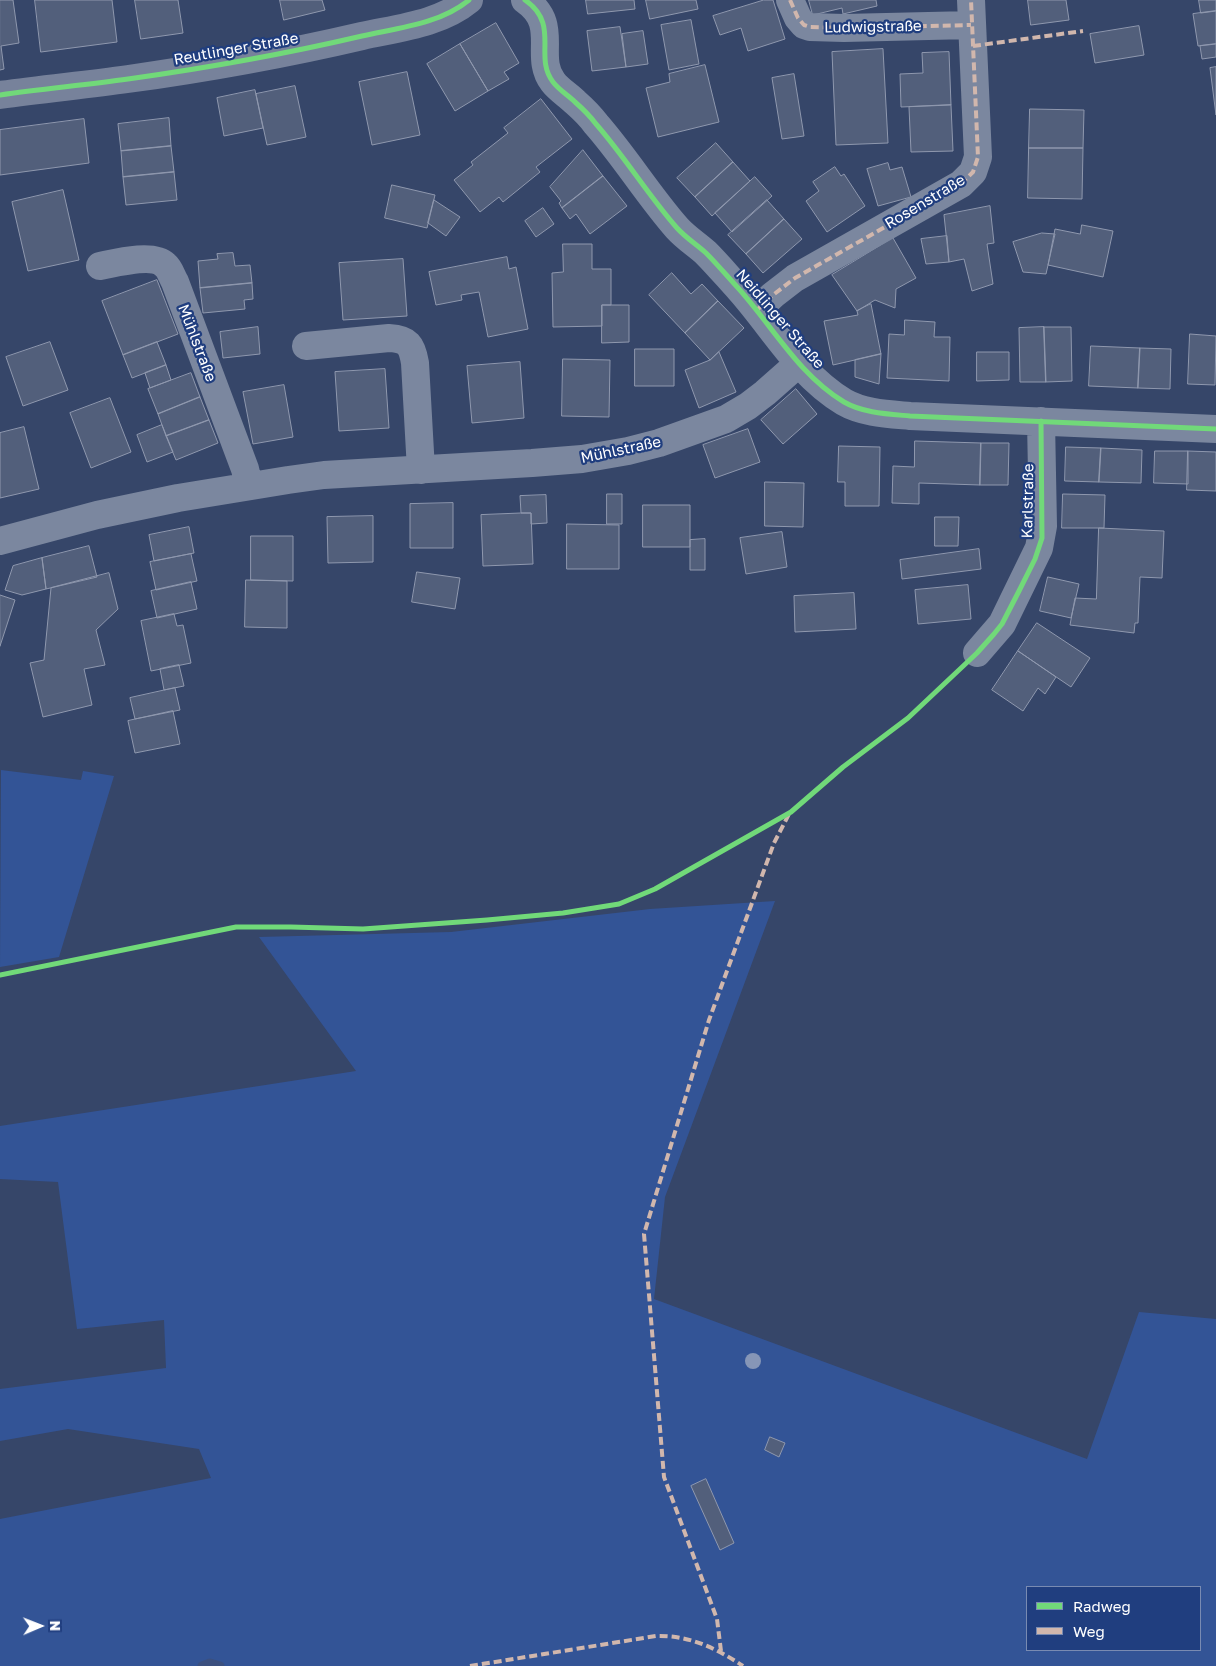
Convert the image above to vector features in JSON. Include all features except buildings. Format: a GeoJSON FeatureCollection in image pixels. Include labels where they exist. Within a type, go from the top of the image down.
{"type":"FeatureCollection","features":[{"type":"Feature","properties":{"kind":"main road","name":"Reutlinger Straße"},"geometry":{"type":"LineString","coordinates":[[0,95],[227,65],[323,46],[435,18],[459,8],[469,0]]}},
{"type":"Feature","properties":{"kind":"street","name":"Neidlinger Straße"},"geometry":{"type":"LineString","coordinates":[[525,0],[538,11],[543,20],[546,63],[552,81],[577,103],[610,140],[677,228],[706,253],[799,363],[826,390],[845,403],[862,409],[910,416],[1216,429]]}},
{"type":"Feature","properties":{"kind":"street","name":"Ludwigstraße"},"geometry":{"type":"LineString","coordinates":[[790,0],[798,18],[810,27],[844,28],[971,12]]}},
{"type":"Feature","properties":{"kind":"street","name":"Rosenstraße"},"geometry":{"type":"LineString","coordinates":[[756,310],[795,278],[968,178],[976,165],[978,157],[971,12]]}},
{"type":"Feature","properties":{"kind":"street","name":"Mühlstraße"},"geometry":{"type":"LineString","coordinates":[[100,266],[150,259],[166,265],[175,282],[245,469],[249,486]]}},
{"type":"Feature","properties":{"kind":"street"},"geometry":{"type":"LineString","coordinates":[[306,346],[389,338],[400,338],[409,344],[416,363],[421,470]]}},
{"type":"Feature","properties":{"kind":"street","name":"Mühlstraße"},"geometry":{"type":"LineString","coordinates":[[0,541],[106,513],[178,498],[324,475],[582,459],[628,451],[659,443],[726,419],[765,393],[799,363]]}},
{"type":"Feature","properties":{"kind":"street","name":"Karlstraße"},"geometry":{"type":"LineString","coordinates":[[977,653],[1002,624],[1039,548],[1043,526],[1040,421]]}},
{"type":"Feature","properties":{"kind":"shaded area"},"geometry":{"type":"Polygon","coordinates":[[[1,770],[81,780],[83,771],[114,776],[59,957],[0,967],[1,770]]]}},
{"type":"Feature","properties":{"kind":"shaded area"},"geometry":{"type":"Polygon","coordinates":[[[775,901],[665,1197],[654,1299],[1087,1459],[1139,1312],[1216,1319],[1216,1666],[0,1666],[0,1519],[211,1478],[199,1449],[68,1429],[0,1441],[0,1389],[166,1368],[164,1320],[77,1329],[58,1182],[0,1179],[0,1126],[356,1071],[259,937],[451,932],[650,909],[775,901]]]}},
{"type":"Feature","properties":{"kind":"waterway"},"geometry":{"type":"LineString","coordinates":[[202,1666],[210,1663],[220,1666]]}},
{"type":"Feature","properties":{"kind":"marked path"},"geometry":{"type":"LineString","coordinates":[[790,0],[798,18],[804,25],[810,27],[971,25]]}},
{"type":"Feature","properties":{"kind":"marked path"},"geometry":{"type":"LineString","coordinates":[[757,310],[795,278],[961,184],[973,172],[978,157],[971,0]]}},
{"type":"Feature","properties":{"kind":"marked path"},"geometry":{"type":"LineString","coordinates":[[973,46],[1083,31]]}},
{"type":"Feature","properties":{"kind":"marked path"},"geometry":{"type":"LineString","coordinates":[[721,1651],[717,1619],[664,1477],[644,1234],[709,1020],[774,843],[789,814]]}},
{"type":"Feature","properties":{"kind":"marked path"},"geometry":{"type":"LineString","coordinates":[[470,1666],[656,1636],[691,1640],[712,1648],[743,1666]]}},
{"type":"Feature","properties":{"kind":"cycle path"},"geometry":{"type":"LineString","coordinates":[[0,95],[158,75],[304,49],[432,20],[458,8],[469,0]]}},
{"type":"Feature","properties":{"kind":"cycle path"},"geometry":{"type":"LineString","coordinates":[[525,0],[536,10],[542,20],[545,62],[553,82],[591,118],[677,228],[706,253],[751,304],[787,350],[813,378],[844,402],[867,411],[910,416],[1216,429]]}},
{"type":"Feature","properties":{"kind":"cycle path"},"geometry":{"type":"LineString","coordinates":[[0,975],[236,927],[363,929],[487,920],[563,913],[619,904],[655,889],[791,812],[843,767],[908,718],[977,653],[994,634],[1002,624],[1019,591],[1035,559],[1042,538],[1041,421]]}}]}
